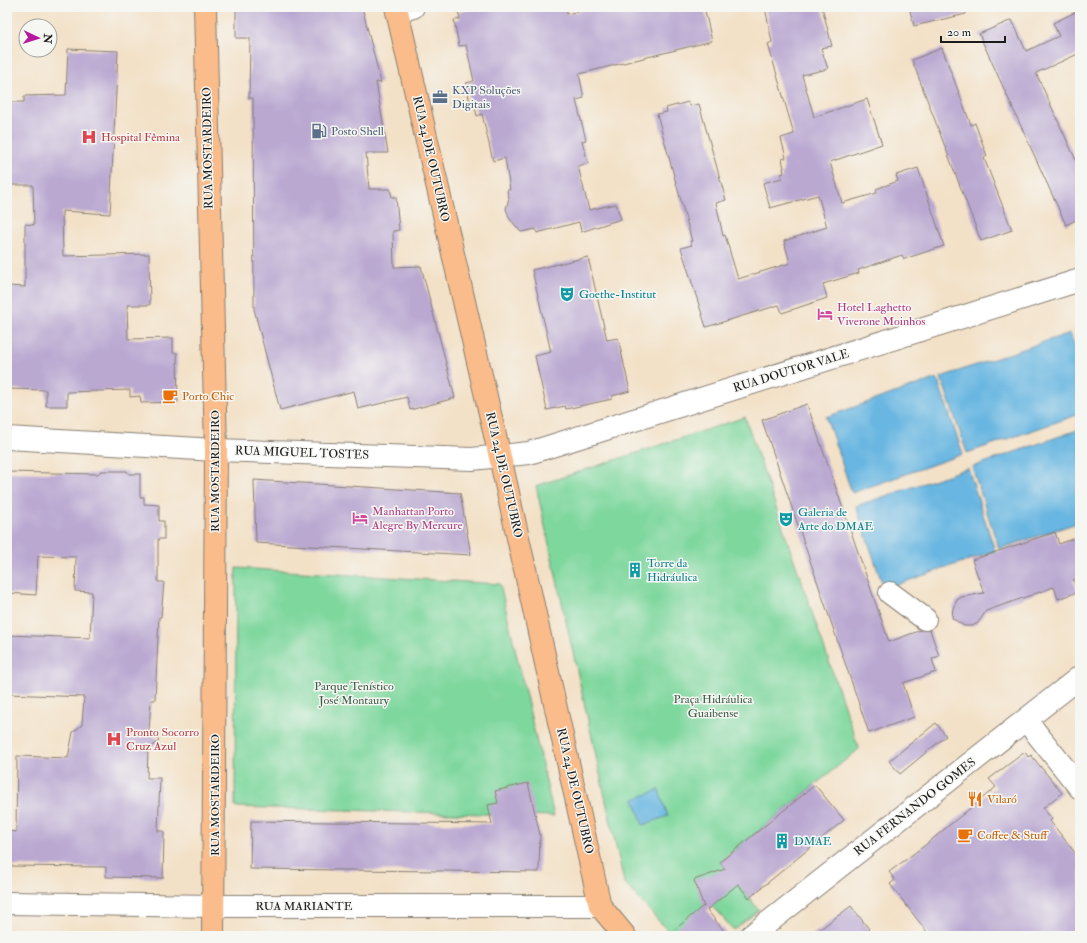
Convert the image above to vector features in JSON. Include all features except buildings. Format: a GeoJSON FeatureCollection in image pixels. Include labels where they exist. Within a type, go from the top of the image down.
{"type":"FeatureCollection","features":[{"type":"Feature","properties":{"kind":"main road","name":"RUA MOSTARDEIRO"},"geometry":{"type":"LineString","coordinates":[[205,7],[216,450],[214,936]]}},
{"type":"Feature","properties":{"kind":"main road","name":"RUA 24 DE OUTUBRO"},"geometry":{"type":"LineString","coordinates":[[402,8],[600,906],[625,936]]}},
{"type":"Feature","properties":{"kind":"street","name":"RUA DOUTOR VALE"},"geometry":{"type":"LineString","coordinates":[[500,457],[529,453],[1080,280]]}},
{"type":"Feature","properties":{"kind":"street","name":"RUA MIGUEL TOSTES"},"geometry":{"type":"LineString","coordinates":[[7,438],[216,450],[472,459],[500,457]]}},
{"type":"Feature","properties":{"kind":"street"},"geometry":{"type":"LineString","coordinates":[[890,593],[925,618]]}},
{"type":"Feature","properties":{"kind":"street","name":"RUA FERNANDO GOMES"},"geometry":{"type":"LineString","coordinates":[[751,936],[1080,677]]}},
{"type":"Feature","properties":{"kind":"street"},"geometry":{"type":"LineString","coordinates":[[1026,720],[1080,788]]}},
{"type":"Feature","properties":{"kind":"street","name":"RUA MARIANTE"},"geometry":{"type":"LineString","coordinates":[[7,903],[215,906],[600,906]]}},
{"type":"Feature","properties":{"kind":"green space","name":"Praça Hidráulica Guaibense"},"geometry":{"type":"Polygon","coordinates":[[[745,417],[859,749],[720,862],[759,910],[734,930],[709,903],[672,936],[624,882],[536,486],[745,417]]]}},
{"type":"Feature","properties":{"kind":"green space","name":"Parque Tenístico José Montaury"},"geometry":{"type":"Polygon","coordinates":[[[236,568],[500,584],[554,816],[235,807],[236,568]]]}},
{"type":"Feature","properties":{"kind":"water"},"geometry":{"type":"Polygon","coordinates":[[[1070,333],[1080,361],[1080,414],[967,453],[941,377],[1070,333]]]}},
{"type":"Feature","properties":{"kind":"water"},"geometry":{"type":"Polygon","coordinates":[[[937,378],[963,454],[852,493],[826,417],[937,378]]]}},
{"type":"Feature","properties":{"kind":"water"},"geometry":{"type":"Polygon","coordinates":[[[1080,429],[1080,522],[999,549],[972,467],[1080,429]]]}},
{"type":"Feature","properties":{"kind":"water"},"geometry":{"type":"Polygon","coordinates":[[[968,468],[995,551],[884,589],[856,506],[968,468]]]}},
{"type":"Feature","properties":{"kind":"water"},"geometry":{"type":"Polygon","coordinates":[[[659,790],[668,816],[643,825],[634,799],[659,790]]]}},
{"type":"Feature","properties":{"kind":"place","name":"KXP Soluções Digitais"},"geometry":{"type":"Point","coordinates":[440,97]}},
{"type":"Feature","properties":{"kind":"place","name":"Posto Shell"},"geometry":{"type":"Point","coordinates":[319,131]}},
{"type":"Feature","properties":{"kind":"place","name":"Hospital Fêmina"},"geometry":{"type":"Point","coordinates":[89,137]}},
{"type":"Feature","properties":{"kind":"place","name":"Goethe-Institut"},"geometry":{"type":"Point","coordinates":[567,294]}},
{"type":"Feature","properties":{"kind":"place","name":"Hotel Laghetto Viverone Moinhos"},"geometry":{"type":"Point","coordinates":[825,314]}},
{"type":"Feature","properties":{"kind":"place","name":"Porto Chic"},"geometry":{"type":"Point","coordinates":[170,396]}},
{"type":"Feature","properties":{"kind":"place","name":"Manhattan Porto Alegre By Mercure"},"geometry":{"type":"Point","coordinates":[360,518]}},
{"type":"Feature","properties":{"kind":"place","name":"Galeria de Arte do DMAE"},"geometry":{"type":"Point","coordinates":[786,519]}},
{"type":"Feature","properties":{"kind":"place","name":"Torre da Hidráulica"},"geometry":{"type":"Point","coordinates":[635,570]}},
{"type":"Feature","properties":{"kind":"place","name":"Pronto Socorro Cruz Azul"},"geometry":{"type":"Point","coordinates":[114,739]}},
{"type":"Feature","properties":{"kind":"place","name":"Vilaró"},"geometry":{"type":"Point","coordinates":[975,799]}},
{"type":"Feature","properties":{"kind":"place","name":"Coffee & Stuff"},"geometry":{"type":"Point","coordinates":[965,835]}},
{"type":"Feature","properties":{"kind":"place","name":"DMAE"},"geometry":{"type":"Point","coordinates":[782,841]}}]}
